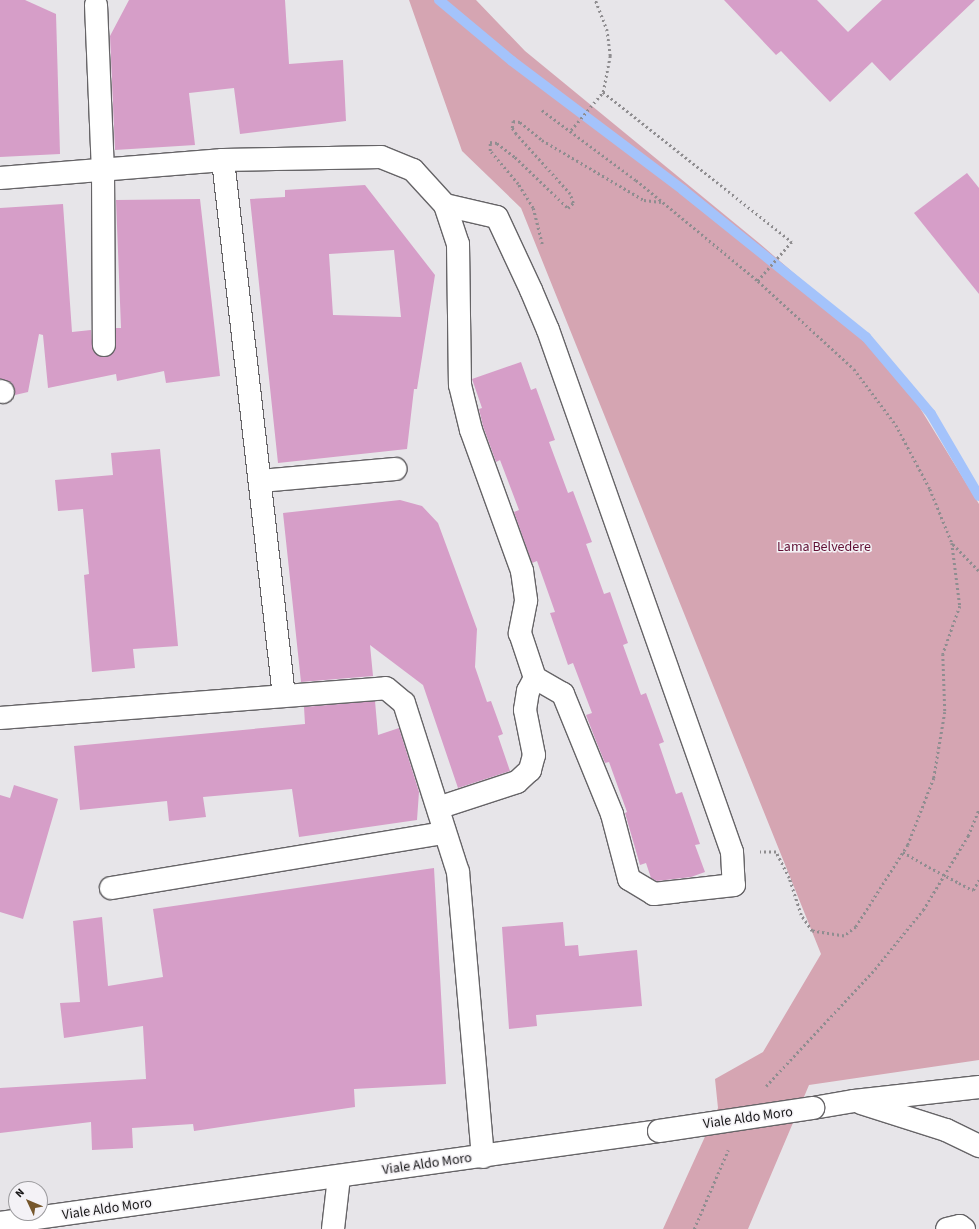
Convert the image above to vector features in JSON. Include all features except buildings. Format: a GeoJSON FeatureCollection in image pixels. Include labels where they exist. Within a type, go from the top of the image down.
{"type":"FeatureCollection","features":[{"type":"Feature","properties":{"kind":"street"},"geometry":{"type":"LineString","coordinates":[[94,2],[103,169],[104,345]]}},
{"type":"Feature","properties":{"kind":"street"},"geometry":{"type":"LineString","coordinates":[[0,178],[223,160],[381,157],[413,170],[445,205],[458,244],[460,386],[471,430],[522,571],[526,601],[520,633],[535,678],[563,694],[612,814],[629,879],[654,894],[734,885],[732,852],[548,330],[497,217],[445,205]]}},
{"type":"Feature","properties":{"kind":"street"},"geometry":{"type":"LineString","coordinates":[[223,160],[284,696]]}},
{"type":"Feature","properties":{"kind":"street"},"geometry":{"type":"LineString","coordinates":[[260,481],[395,469]]}},
{"type":"Feature","properties":{"kind":"street"},"geometry":{"type":"LineString","coordinates":[[438,808],[517,782],[530,770],[534,755],[525,710],[528,691],[535,678]]}},
{"type":"Feature","properties":{"kind":"street"},"geometry":{"type":"LineString","coordinates":[[0,718],[386,688],[404,703],[458,872],[483,1157]]}},
{"type":"Feature","properties":{"kind":"street"},"geometry":{"type":"LineString","coordinates":[[111,888],[446,833]]}},
{"type":"Feature","properties":{"kind":"street","name":"Viale Aldo Moro"},"geometry":{"type":"LineString","coordinates":[[0,1223],[483,1157],[854,1101],[979,1087]]}},
{"type":"Feature","properties":{"kind":"street","name":"Viale Aldo Moro"},"geometry":{"type":"LineString","coordinates":[[854,1101],[946,1130],[979,1146]]}},
{"type":"Feature","properties":{"kind":"street"},"geometry":{"type":"LineString","coordinates":[[333,1229],[339,1177]]}},
{"type":"Feature","properties":{"kind":"street"},"geometry":{"type":"LineString","coordinates":[[947,1229],[960,1226],[964,1229]]}},
{"type":"Feature","properties":{"kind":"path"},"geometry":{"type":"LineString","coordinates":[[571,130],[603,92],[610,56],[607,31],[595,0]]}},
{"type":"Feature","properties":{"kind":"path"},"geometry":{"type":"LineString","coordinates":[[603,92],[792,242],[758,281]]}},
{"type":"Feature","properties":{"kind":"path"},"geometry":{"type":"LineString","coordinates":[[542,110],[571,130],[662,202],[758,281],[854,368],[896,425],[930,489],[952,543],[960,606],[943,654],[944,712],[934,778],[903,852],[856,927],[844,936],[812,931],[800,915],[789,878],[776,852],[732,852]]}},
{"type":"Feature","properties":{"kind":"path"},"geometry":{"type":"LineString","coordinates":[[544,252],[533,208],[518,184],[490,151],[490,142],[497,143],[515,157],[568,208],[572,203],[570,194],[516,134],[512,128],[513,121],[520,122],[542,140],[644,200],[662,202]]}},
{"type":"Feature","properties":{"kind":"path"},"geometry":{"type":"LineString","coordinates":[[952,543],[979,571]]}},
{"type":"Feature","properties":{"kind":"path"},"geometry":{"type":"LineString","coordinates":[[763,1092],[875,969],[923,910],[968,836],[979,810]]}},
{"type":"Feature","properties":{"kind":"path"},"geometry":{"type":"LineString","coordinates":[[903,852],[973,890],[979,880]]}},
{"type":"Feature","properties":{"kind":"path"},"geometry":{"type":"LineString","coordinates":[[694,1229],[732,1143]]}},
{"type":"Feature","properties":{"kind":"green space","name":"Lama Belvedere"},"geometry":{"type":"Polygon","coordinates":[[[409,0],[476,0],[525,51],[759,243],[848,320],[912,395],[979,504],[979,1060],[809,1085],[748,1229],[663,1229],[718,1108],[715,1079],[763,1052],[821,954],[521,208],[462,151],[409,0]]]}},
{"type":"Feature","properties":{"kind":"waterway"},"geometry":{"type":"LineString","coordinates":[[439,0],[512,61],[683,190],[866,337],[931,414],[979,496]]}}]}
